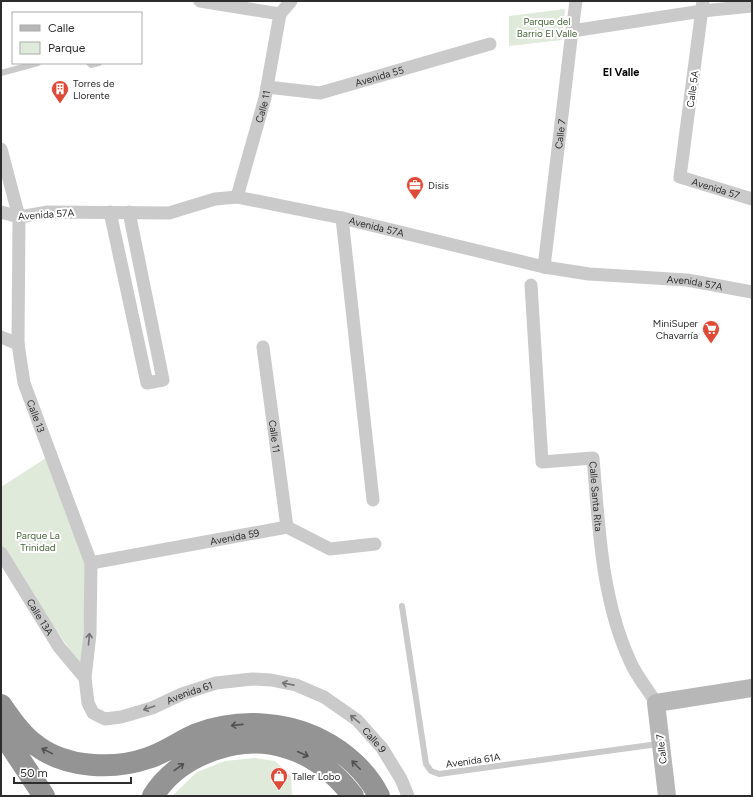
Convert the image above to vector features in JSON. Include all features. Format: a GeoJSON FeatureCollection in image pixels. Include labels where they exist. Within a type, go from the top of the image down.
{"type":"FeatureCollection","features":[{"type":"Feature","properties":{"kind":"highway"},"geometry":{"type":"LineString","coordinates":[[1,705],[28,738],[43,750],[72,761],[99,765],[138,762],[150,758],[198,734],[226,726],[240,724],[263,724],[288,728],[318,738],[340,752],[359,768],[379,794]]}},
{"type":"Feature","properties":{"kind":"highway"},"geometry":{"type":"LineString","coordinates":[[1,731],[44,796]]}},
{"type":"Feature","properties":{"kind":"highway"},"geometry":{"type":"LineString","coordinates":[[153,796],[167,778],[189,761],[208,752],[228,746],[260,744],[287,747],[309,757],[336,777],[353,796]]}},
{"type":"Feature","properties":{"kind":"street"},"geometry":{"type":"LineString","coordinates":[[200,1],[280,14],[290,1]]}},
{"type":"Feature","properties":{"kind":"street","name":"Calle 7"},"geometry":{"type":"LineString","coordinates":[[544,267],[576,1]]}},
{"type":"Feature","properties":{"kind":"street"},"geometry":{"type":"LineString","coordinates":[[572,31],[702,6],[752,6]]}},
{"type":"Feature","properties":{"kind":"street","name":"Calle 5A"},"geometry":{"type":"LineString","coordinates":[[680,177],[702,6]]}},
{"type":"Feature","properties":{"kind":"street","name":"Calle 11"},"geometry":{"type":"LineString","coordinates":[[237,196],[265,98],[280,14]]}},
{"type":"Feature","properties":{"kind":"street","name":"Avenida 55"},"geometry":{"type":"LineString","coordinates":[[267,87],[320,93],[490,44]]}},
{"type":"Feature","properties":{"kind":"street","name":"Calle 13"},"geometry":{"type":"LineString","coordinates":[[1,149],[19,217],[18,344],[24,383],[90,563],[90,634],[85,678]]}},
{"type":"Feature","properties":{"kind":"street","name":"Avenida 57"},"geometry":{"type":"LineString","coordinates":[[680,177],[752,199]]}},
{"type":"Feature","properties":{"kind":"street","name":"Avenida 57A"},"geometry":{"type":"LineString","coordinates":[[1,212],[19,217],[48,212],[169,213],[215,200],[237,196],[342,218],[544,267],[589,274],[687,280],[752,292]]}},
{"type":"Feature","properties":{"kind":"street"},"geometry":{"type":"LineString","coordinates":[[110,212],[147,384],[163,380],[129,212]]}},
{"type":"Feature","properties":{"kind":"street"},"geometry":{"type":"LineString","coordinates":[[342,218],[373,500]]}},
{"type":"Feature","properties":{"kind":"street","name":"Calle Santa Rita"},"geometry":{"type":"LineString","coordinates":[[531,285],[542,462],[593,458],[604,572],[615,622],[630,663],[656,703]]}},
{"type":"Feature","properties":{"kind":"street"},"geometry":{"type":"LineString","coordinates":[[1,337],[18,344]]}},
{"type":"Feature","properties":{"kind":"street","name":"Calle 11"},"geometry":{"type":"LineString","coordinates":[[263,347],[287,527]]}},
{"type":"Feature","properties":{"kind":"street"},"geometry":{"type":"LineString","coordinates":[[287,527],[330,549],[375,544]]}},
{"type":"Feature","properties":{"kind":"street","name":"Avenida 59"},"geometry":{"type":"LineString","coordinates":[[90,563],[287,527]]}},
{"type":"Feature","properties":{"kind":"street","name":"Calle 13A"},"geometry":{"type":"LineString","coordinates":[[1,553],[59,647],[85,678]]}},
{"type":"Feature","properties":{"kind":"street","name":"Avenida 61"},"geometry":{"type":"LineString","coordinates":[[85,678],[88,703],[93,713],[105,719],[121,718],[152,708],[182,694],[216,683],[245,680],[271,680],[296,685],[324,697]]}},
{"type":"Feature","properties":{"kind":"street"},"geometry":{"type":"LineString","coordinates":[[656,703],[752,688]]}},
{"type":"Feature","properties":{"kind":"street","name":"Calle 9"},"geometry":{"type":"LineString","coordinates":[[324,697],[357,720],[382,748],[401,779],[408,796]]}},
{"type":"Feature","properties":{"kind":"street","name":"Calle 7"},"geometry":{"type":"LineString","coordinates":[[656,703],[667,796]]}},
{"type":"Feature","properties":{"kind":"lane"},"geometry":{"type":"LineString","coordinates":[[1,73],[34,64]]}},
{"type":"Feature","properties":{"kind":"lane","name":"Avenida 61A"},"geometry":{"type":"LineString","coordinates":[[402,606],[426,764],[431,771],[439,774],[660,744]]}},
{"type":"Feature","properties":{"kind":"green space","name":"Parque del Barrio El Valle"},"geometry":{"type":"Polygon","coordinates":[[[565,9],[562,40],[509,46],[509,16],[565,9]]]}},
{"type":"Feature","properties":{"kind":"green space","name":"Parque La Trinidad"},"geometry":{"type":"Polygon","coordinates":[[[46,458],[86,564],[82,667],[1,551],[1,487],[46,458]]]}},
{"type":"Feature","properties":{"kind":"green space"},"geometry":{"type":"Polygon","coordinates":[[[254,758],[275,761],[291,776],[292,796],[172,796],[197,772],[225,761],[254,758]]]}},
{"type":"Feature","properties":{"kind":"place","name":"Torres de Llorente"},"geometry":{"type":"Point","coordinates":[60,104]}},
{"type":"Feature","properties":{"kind":"place","name":"Disis"},"geometry":{"type":"Point","coordinates":[415,200]}},
{"type":"Feature","properties":{"kind":"place","name":"MiniSuper Chavarría"},"geometry":{"type":"Point","coordinates":[711,344]}},
{"type":"Feature","properties":{"kind":"place","name":"Taller Lobo"},"geometry":{"type":"Point","coordinates":[279,791]}},
{"type":"Feature","properties":{"kind":"district","name":"El Valle"},"geometry":{"type":"Point","coordinates":[621,72]}}]}
